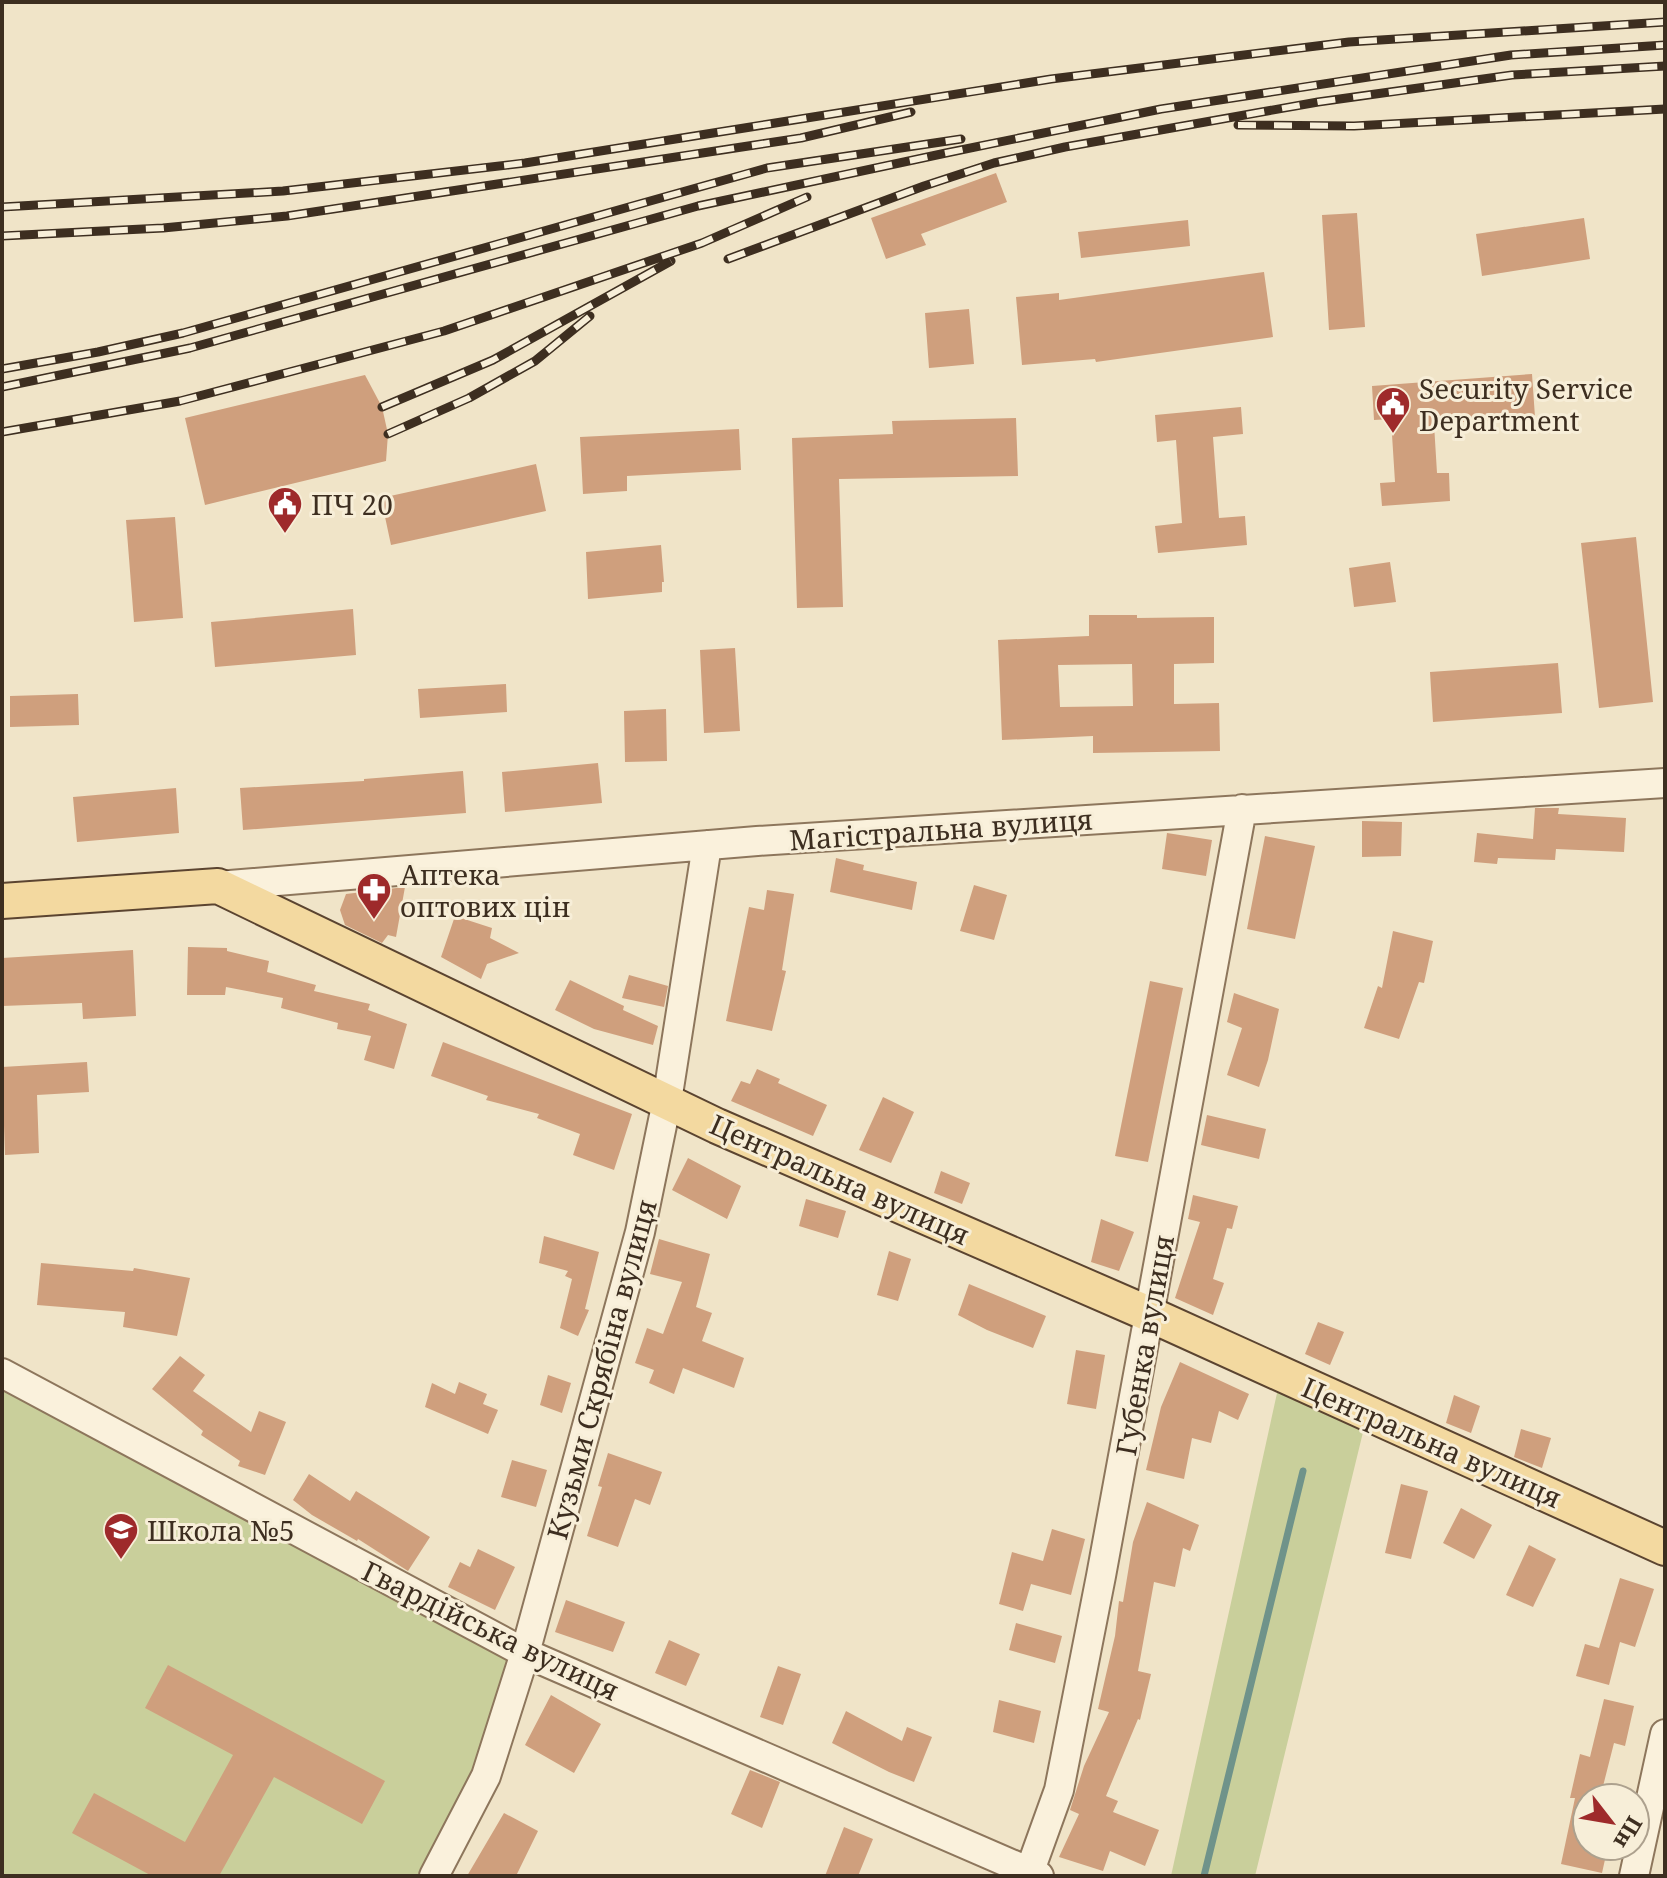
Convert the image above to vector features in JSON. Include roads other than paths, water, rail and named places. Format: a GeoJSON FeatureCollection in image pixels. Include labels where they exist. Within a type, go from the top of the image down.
{"type":"FeatureCollection","features":[{"type":"Feature","properties":{"kind":"main road","name":"Центральна вулиця"},"geometry":{"type":"LineString","coordinates":[[2,901],[218,886],[717,1126],[1149,1314],[1665,1548]]}},
{"type":"Feature","properties":{"kind":"street","name":"Магістральна вулиця"},"geometry":{"type":"LineString","coordinates":[[218,886],[707,845],[1665,783]]}},
{"type":"Feature","properties":{"kind":"street","name":"Губенка вулиця"},"geometry":{"type":"LineString","coordinates":[[1032,1875],[1059,1790],[1242,809]]}},
{"type":"Feature","properties":{"kind":"street","name":"Кузьми Скрябіна вулиця"},"geometry":{"type":"LineString","coordinates":[[434,1876],[486,1776],[525,1653],[640,1232],[667,1101],[707,845]]}},
{"type":"Feature","properties":{"kind":"street","name":"Гвардійська вулиця"},"geometry":{"type":"LineString","coordinates":[[2,1373],[525,1653],[1032,1875]]}},
{"type":"Feature","properties":{"kind":"street"},"geometry":{"type":"LineString","coordinates":[[1634,1876],[1665,1734]]}},
{"type":"Feature","properties":{"kind":"waterway"},"geometry":{"type":"LineString","coordinates":[[1204,1876],[1303,1471]]}},
{"type":"Feature","properties":{"kind":"railway"},"geometry":{"type":"LineString","coordinates":[[2,207],[283,191],[525,163],[1051,79],[1349,42],[1665,22]]}},
{"type":"Feature","properties":{"kind":"railway"},"geometry":{"type":"LineString","coordinates":[[2,387],[190,348],[698,206],[946,153],[1161,109],[1511,55],[1665,45]]}},
{"type":"Feature","properties":{"kind":"railway"},"geometry":{"type":"LineString","coordinates":[[728,259],[924,186],[994,163],[1065,147],[1318,102],[1512,75],[1665,66]]}},
{"type":"Feature","properties":{"kind":"railway"},"geometry":{"type":"LineString","coordinates":[[1238,125],[1354,126],[1665,109]]}},
{"type":"Feature","properties":{"kind":"railway"},"geometry":{"type":"LineString","coordinates":[[2,236],[163,228],[287,216],[801,138],[911,112]]}},
{"type":"Feature","properties":{"kind":"railway"},"geometry":{"type":"LineString","coordinates":[[2,369],[183,333],[767,168],[961,139]]}},
{"type":"Feature","properties":{"kind":"railway"},"geometry":{"type":"LineString","coordinates":[[2,432],[180,401],[444,331],[702,243],[807,197]]}},
{"type":"Feature","properties":{"kind":"railway"},"geometry":{"type":"LineString","coordinates":[[382,407],[493,360],[671,261]]}},
{"type":"Feature","properties":{"kind":"railway"},"geometry":{"type":"LineString","coordinates":[[388,434],[469,398],[535,361],[590,316]]}},
{"type":"Feature","properties":{"kind":"place","name":"Security Service Department"},"geometry":{"type":"Point","coordinates":[1393,435]}},
{"type":"Feature","properties":{"kind":"place","name":"ПЧ 20"},"geometry":{"type":"Point","coordinates":[285,535]}},
{"type":"Feature","properties":{"kind":"place","name":"Аптека оптових цін"},"geometry":{"type":"Point","coordinates":[374,921]}},
{"type":"Feature","properties":{"kind":"place","name":"Школа №5"},"geometry":{"type":"Point","coordinates":[121,1561]}}]}
